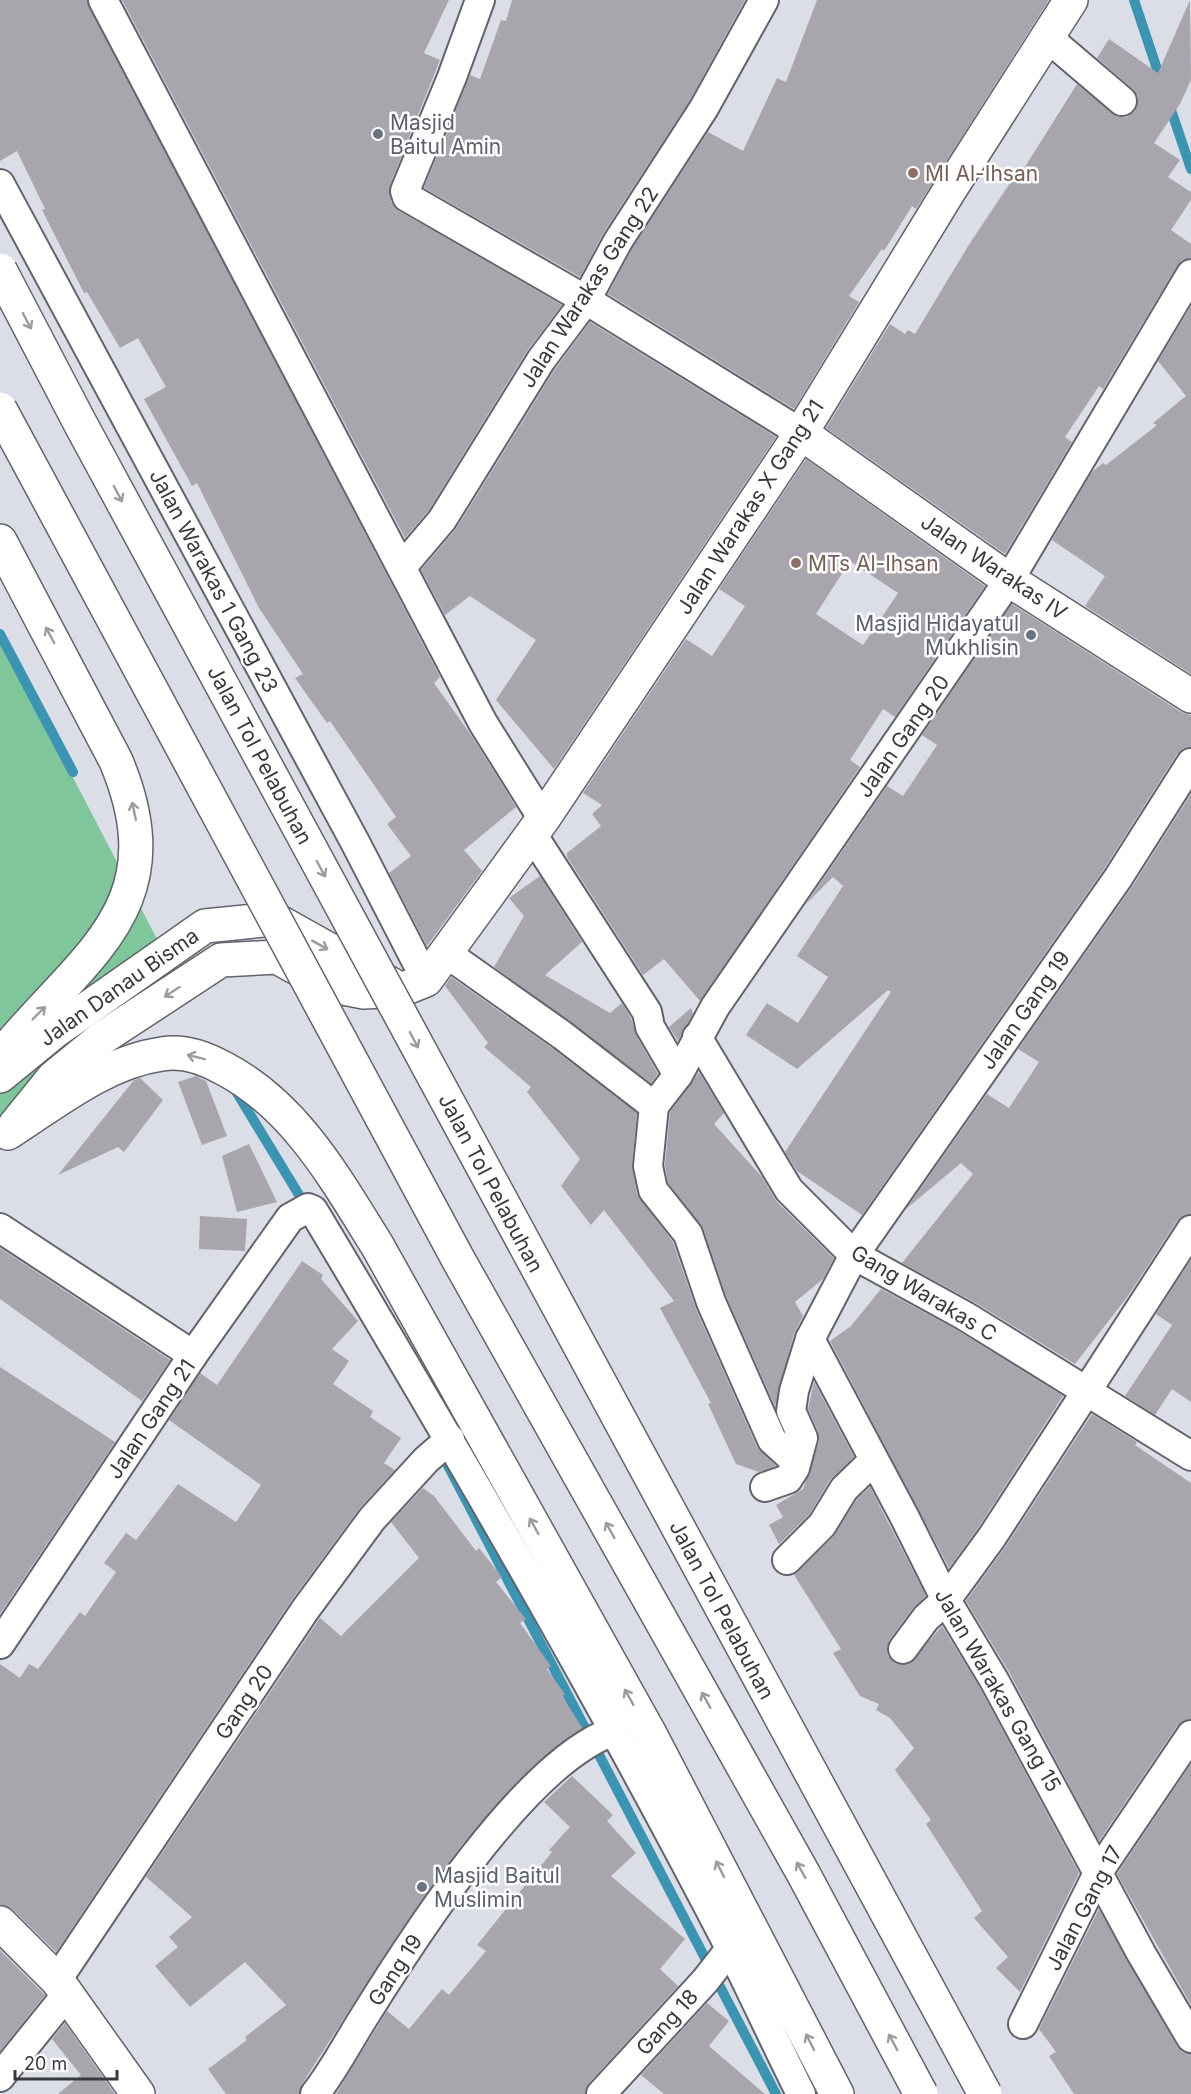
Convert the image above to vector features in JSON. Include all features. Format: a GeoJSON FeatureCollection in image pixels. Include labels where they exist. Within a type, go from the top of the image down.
{"type":"FeatureCollection","features":[{"type":"Feature","properties":{"kind":"main road","name":"Jalan Warakas X Gang 21"},"geometry":{"type":"LineString","coordinates":[[413,985],[446,953],[538,826],[801,433],[949,190],[1071,0]]}},
{"type":"Feature","properties":{"kind":"main road","name":"Jalan Tol Pelabuhan"},"geometry":{"type":"LineString","coordinates":[[0,270],[142,537],[985,2094]]}},
{"type":"Feature","properties":{"kind":"main road"},"geometry":{"type":"LineString","coordinates":[[0,409],[458,1259],[803,1873],[921,2094]]}},
{"type":"Feature","properties":{"kind":"main road","name":"Jalan Warakas IV"},"geometry":{"type":"LineString","coordinates":[[801,433],[1009,580],[1191,696]]}},
{"type":"Feature","properties":{"kind":"main road"},"geometry":{"type":"LineString","coordinates":[[0,541],[116,760],[130,794],[137,844],[134,869],[125,901],[108,933],[74,977],[25,1027],[0,1057]]}},
{"type":"Feature","properties":{"kind":"main road","name":"Jalan Danau Bisma"},"geometry":{"type":"LineString","coordinates":[[0,1076],[56,1031],[205,926],[274,919],[413,985]]}},
{"type":"Feature","properties":{"kind":"main road","name":"Jalan Danau Bisma"},"geometry":{"type":"LineString","coordinates":[[4,1138],[53,1078],[95,1043],[221,960],[277,957],[328,985],[364,992],[413,985]]}},
{"type":"Feature","properties":{"kind":"main road"},"geometry":{"type":"LineString","coordinates":[[4,1138],[107,1072],[133,1061],[164,1053],[185,1054],[209,1060],[249,1081],[276,1103],[299,1129],[330,1170],[377,1245],[621,1682],[837,2094]]}},
{"type":"Feature","properties":{"kind":"main road"},"geometry":{"type":"LineString","coordinates":[[0,1923],[62,1987],[138,2094]]}},
{"type":"Feature","properties":{"kind":"street"},"geometry":{"type":"LineString","coordinates":[[103,0],[538,826],[647,1011],[650,1027],[678,1075]]}},
{"type":"Feature","properties":{"kind":"street"},"geometry":{"type":"LineString","coordinates":[[480,0],[405,191],[407,197],[586,300],[801,433]]}},
{"type":"Feature","properties":{"kind":"street","name":"Jalan Warakas Gang 22"},"geometry":{"type":"LineString","coordinates":[[402,567],[442,520],[541,360],[586,300],[618,241],[704,108],[764,0]]}},
{"type":"Feature","properties":{"kind":"street"},"geometry":{"type":"LineString","coordinates":[[1048,38],[1122,101]]}},
{"type":"Feature","properties":{"kind":"street","name":"Jalan Warakas 1 Gang 23"},"geometry":{"type":"LineString","coordinates":[[0,184],[356,844],[413,985]]}},
{"type":"Feature","properties":{"kind":"street","name":"Jalan Gang 20"},"geometry":{"type":"LineString","coordinates":[[654,1106],[678,1075],[697,1037],[1009,580],[1191,274]]}},
{"type":"Feature","properties":{"kind":"street","name":"Jalan Gang 19"},"geometry":{"type":"LineString","coordinates":[[795,1461],[802,1447],[803,1438],[792,1411],[793,1397],[810,1339],[854,1255],[1118,878],[1191,763]]}},
{"type":"Feature","properties":{"kind":"street"},"geometry":{"type":"LineString","coordinates":[[446,953],[562,1035],[654,1106],[648,1166],[653,1190],[688,1234],[711,1302],[772,1440],[795,1461],[795,1468],[788,1479],[765,1487]]}},
{"type":"Feature","properties":{"kind":"street","name":"Gang Warakas C"},"geometry":{"type":"LineString","coordinates":[[697,1037],[789,1190],[854,1255],[965,1316],[1191,1456]]}},
{"type":"Feature","properties":{"kind":"street","name":"Jalan Gang 21"},"geometry":{"type":"LineString","coordinates":[[0,1644],[193,1354],[304,1212],[440,1448]]}},
{"type":"Feature","properties":{"kind":"street"},"geometry":{"type":"LineString","coordinates":[[0,1228],[193,1354]]}},
{"type":"Feature","properties":{"kind":"street"},"geometry":{"type":"LineString","coordinates":[[903,1649],[926,1618],[946,1600],[992,1537],[1191,1230]]}},
{"type":"Feature","properties":{"kind":"street","name":"Jalan Warakas Gang 15"},"geometry":{"type":"LineString","coordinates":[[810,1339],[946,1600],[994,1680],[1099,1871],[1141,1953],[1191,2038]]}},
{"type":"Feature","properties":{"kind":"street"},"geometry":{"type":"LineString","coordinates":[[440,1448],[609,1734],[728,1952],[801,2094]]}},
{"type":"Feature","properties":{"kind":"street","name":"Gang 20"},"geometry":{"type":"LineString","coordinates":[[0,2077],[62,1987],[305,1610],[372,1519],[440,1448]]}},
{"type":"Feature","properties":{"kind":"street"},"geometry":{"type":"LineString","coordinates":[[787,1560],[822,1525],[844,1489],[873,1461]]}},
{"type":"Feature","properties":{"kind":"street","name":"Gang 19"},"geometry":{"type":"LineString","coordinates":[[315,2094],[427,1921],[498,1825],[549,1774],[580,1749],[609,1734]]}},
{"type":"Feature","properties":{"kind":"street","name":"Jalan Gang 17"},"geometry":{"type":"LineString","coordinates":[[1023,2024],[1099,1871],[1191,1735]]}},
{"type":"Feature","properties":{"kind":"street","name":"Gang 18"},"geometry":{"type":"LineString","coordinates":[[602,2094],[705,1981],[728,1952]]}},
{"type":"Feature","properties":{"kind":"green space"},"geometry":{"type":"Polygon","coordinates":[[[0,637],[185,993],[102,1050],[19,1127],[0,1150],[0,637]]]}},
{"type":"Feature","properties":{"kind":"building"},"geometry":{"type":"Polygon","coordinates":[[[0,0],[87,0],[440,677],[434,683],[473,738],[516,807],[464,850],[482,871],[427,946],[389,873],[411,856],[387,824],[396,817],[330,721],[327,723],[295,678],[303,674],[259,608],[197,483],[192,486],[144,399],[166,387],[138,338],[120,348],[87,292],[84,293],[42,210],[45,209],[17,151],[0,161],[0,0]]]}},
{"type":"Feature","properties":{"kind":"building"},"geometry":{"type":"Polygon","coordinates":[[[122,0],[449,0],[424,53],[440,60],[390,185],[391,202],[399,211],[562,305],[527,351],[429,510],[405,538],[122,0]]]}},
{"type":"Feature","properties":{"kind":"building"},"geometry":{"type":"Polygon","coordinates":[[[512,0],[745,0],[690,100],[604,232],[580,277],[424,188],[470,75],[480,79],[501,20],[506,21],[512,0]]]}},
{"type":"Feature","properties":{"kind":"building"},"geometry":{"type":"Polygon","coordinates":[[[817,0],[1049,0],[916,209],[912,206],[884,251],[882,249],[849,296],[859,302],[794,409],[608,294],[632,249],[708,132],[743,151],[777,78],[786,82],[817,0]]]}},
{"type":"Feature","properties":{"kind":"building"},"geometry":{"type":"Polygon","coordinates":[[[1190,0],[1191,80],[1180,104],[1154,143],[1180,160],[1168,177],[1191,192],[1191,200],[1171,230],[1191,244],[1191,258],[1182,260],[1177,266],[1103,389],[1099,386],[1065,437],[1072,442],[1005,554],[826,428],[890,324],[905,334],[908,330],[915,334],[970,243],[1020,168],[1023,170],[1077,84],[1118,117],[1127,117],[1135,111],[1138,96],[1133,89],[1097,58],[1109,39],[1158,73],[1190,0]]]}},
{"type":"Feature","properties":{"kind":"building"},"geometry":{"type":"Polygon","coordinates":[[[1191,306],[1191,674],[1085,606],[1105,576],[1052,540],[1092,472],[1103,463],[1106,465],[1157,425],[1153,423],[1186,396],[1158,361],[1191,306]]]}},
{"type":"Feature","properties":{"kind":"building"},"geometry":{"type":"Polygon","coordinates":[[[590,322],[776,437],[554,769],[496,700],[536,640],[470,596],[445,615],[421,570],[456,529],[555,369],[590,322]]]}},
{"type":"Feature","properties":{"kind":"building"},"geometry":{"type":"Polygon","coordinates":[[[806,459],[985,586],[895,717],[883,709],[850,760],[860,767],[700,1001],[664,959],[643,975],[567,857],[567,853],[601,826],[592,814],[602,805],[583,793],[686,639],[712,656],[745,606],[719,589],[806,459]],[[850,561],[816,614],[863,645],[898,593],[850,561]]]}},
{"type":"Feature","properties":{"kind":"building"},"geometry":{"type":"Polygon","coordinates":[[[1012,604],[1181,712],[1191,715],[1191,747],[1177,754],[1104,869],[862,1215],[797,1171],[785,1152],[891,992],[888,990],[797,1069],[746,1035],[767,1003],[798,1023],[828,977],[797,956],[843,886],[833,877],[806,904],[887,786],[903,796],[937,745],[922,735],[1012,604]]]}},
{"type":"Feature","properties":{"kind":"building"},"geometry":{"type":"Polygon","coordinates":[[[1191,794],[1191,1214],[1177,1221],[1128,1296],[1075,1364],[974,1302],[902,1263],[973,1174],[961,1163],[906,1209],[987,1094],[1009,1108],[1039,1062],[1018,1049],[1132,887],[1191,794]]]}},
{"type":"Feature","properties":{"kind":"building"},"geometry":{"type":"Polygon","coordinates":[[[540,876],[582,942],[545,975],[610,1013],[622,1003],[631,1018],[636,1035],[658,1074],[651,1083],[494,967],[524,916],[509,898],[540,876]]]}},
{"type":"Feature","properties":{"kind":"building"},"geometry":{"type":"Polygon","coordinates":[[[451,977],[552,1048],[637,1113],[632,1165],[637,1194],[673,1242],[696,1309],[757,1447],[776,1466],[759,1472],[736,1464],[708,1404],[711,1403],[660,1308],[674,1301],[604,1210],[591,1225],[561,1186],[580,1159],[527,1092],[531,1087],[484,1047],[488,1043],[445,986],[451,977]]]}},
{"type":"Feature","properties":{"kind":"building"},"geometry":{"type":"Polygon","coordinates":[[[691,1008],[693,1014],[678,1041],[669,1027],[691,1008]]]}},
{"type":"Feature","properties":{"kind":"building"},"geometry":{"type":"Polygon","coordinates":[[[699,1072],[724,1113],[714,1124],[762,1177],[777,1202],[834,1258],[823,1279],[795,1302],[803,1316],[794,1334],[775,1406],[726,1296],[703,1228],[668,1183],[665,1165],[670,1112],[699,1072]]]}},
{"type":"Feature","properties":{"kind":"building"},"geometry":{"type":"Polygon","coordinates":[[[196,1076],[206,1081],[227,1136],[202,1145],[178,1082],[196,1076]]]}},
{"type":"Feature","properties":{"kind":"building"},"geometry":{"type":"Polygon","coordinates":[[[140,1078],[163,1100],[124,1152],[118,1147],[58,1175],[134,1080],[140,1078]]]}},
{"type":"Feature","properties":{"kind":"building"},"geometry":{"type":"Polygon","coordinates":[[[249,1144],[277,1202],[237,1212],[222,1156],[249,1144]]]}},
{"type":"Feature","properties":{"kind":"building"},"geometry":{"type":"Polygon","coordinates":[[[200,1216],[247,1219],[245,1251],[199,1249],[200,1216]]]}},
{"type":"Feature","properties":{"kind":"building"},"geometry":{"type":"Polygon","coordinates":[[[0,1248],[170,1360],[142,1401],[0,1299],[0,1248]]]}},
{"type":"Feature","properties":{"kind":"building"},"geometry":{"type":"Polygon","coordinates":[[[1191,1260],[1191,1402],[1172,1389],[1155,1415],[1125,1396],[1172,1325],[1156,1314],[1191,1260]]]}},
{"type":"Feature","properties":{"kind":"building"},"geometry":{"type":"Polygon","coordinates":[[[302,1261],[323,1275],[321,1279],[358,1321],[332,1349],[349,1361],[333,1384],[373,1411],[370,1417],[401,1438],[384,1463],[395,1470],[359,1509],[291,1601],[56,1952],[13,1910],[0,1905],[0,1664],[20,1678],[29,1664],[38,1669],[80,1612],[85,1616],[116,1572],[104,1563],[126,1533],[136,1540],[178,1484],[236,1522],[261,1485],[169,1420],[200,1373],[217,1385],[302,1261]]]}},
{"type":"Feature","properties":{"kind":"building"},"geometry":{"type":"Polygon","coordinates":[[[881,1289],[957,1330],[1063,1396],[978,1528],[949,1568],[830,1341],[851,1326],[881,1289]]]}},
{"type":"Feature","properties":{"kind":"building"},"geometry":{"type":"Polygon","coordinates":[[[0,1367],[115,1442],[0,1614],[0,1367]]]}},
{"type":"Feature","properties":{"kind":"building"},"geometry":{"type":"Polygon","coordinates":[[[814,1382],[854,1457],[830,1480],[809,1515],[779,1544],[769,1525],[783,1517],[776,1505],[803,1489],[819,1442],[818,1431],[808,1409],[814,1382]]]}},
{"type":"Feature","properties":{"kind":"building"},"geometry":{"type":"Polygon","coordinates":[[[1092,1414],[1137,1442],[1135,1445],[1191,1483],[1191,1719],[1177,1726],[1099,1841],[1009,1672],[966,1601],[1006,1546],[1092,1414]]]}},
{"type":"Feature","properties":{"kind":"building"},"geometry":{"type":"Polygon","coordinates":[[[870,1487],[926,1596],[913,1608],[890,1639],[887,1648],[888,1656],[901,1665],[910,1664],[942,1626],[980,1688],[1079,1873],[1020,1992],[996,1968],[1008,1957],[974,1918],[982,1911],[926,1824],[931,1820],[895,1770],[914,1748],[890,1718],[876,1710],[879,1704],[860,1696],[833,1653],[841,1649],[794,1575],[834,1536],[857,1499],[870,1487]]]}},
{"type":"Feature","properties":{"kind":"building"},"geometry":{"type":"Polygon","coordinates":[[[423,1488],[434,1496],[476,1551],[479,1548],[502,1577],[496,1582],[526,1619],[520,1623],[551,1666],[547,1669],[565,1694],[562,1696],[583,1729],[533,1766],[461,1846],[398,1934],[302,2084],[299,2094],[226,2094],[208,2069],[247,2040],[245,2037],[286,2005],[245,1962],[190,2007],[155,1966],[178,1947],[169,1937],[192,1917],[146,1877],[320,1618],[341,1636],[419,1558],[391,1522],[423,1488]]]}},
{"type":"Feature","properties":{"kind":"building"},"geometry":{"type":"Polygon","coordinates":[[[1191,1764],[1191,2005],[1117,1874],[1191,1764]]]}},
{"type":"Feature","properties":{"kind":"building"},"geometry":{"type":"Polygon","coordinates":[[[572,1776],[613,1815],[607,1821],[636,1853],[611,1876],[685,1939],[660,1969],[678,1986],[589,2083],[585,2094],[336,2094],[387,2011],[409,2029],[442,1989],[449,1995],[486,1951],[477,1945],[552,1852],[549,1850],[570,1827],[544,1802],[572,1776]]]}},
{"type":"Feature","properties":{"kind":"building"},"geometry":{"type":"Polygon","coordinates":[[[1099,1909],[1177,2046],[1182,2052],[1191,2054],[1191,2094],[1074,2094],[1049,2056],[1056,2052],[1039,2029],[1099,1909]]]}},
{"type":"Feature","properties":{"kind":"building"},"geometry":{"type":"Polygon","coordinates":[[[0,1950],[45,1995],[0,2051],[0,1950]]]}},
{"type":"Feature","properties":{"kind":"building"},"geometry":{"type":"Polygon","coordinates":[[[707,2003],[729,2021],[709,2046],[765,2094],[664,2094],[641,2075],[707,2003]]]}},
{"type":"Feature","properties":{"kind":"building"},"geometry":{"type":"Polygon","coordinates":[[[65,2023],[115,2094],[58,2094],[81,2075],[52,2039],[65,2023]]]}},
{"type":"Feature","properties":{"kind":"waterway"},"geometry":{"type":"LineString","coordinates":[[1134,0],[1162,84]]}},
{"type":"Feature","properties":{"kind":"waterway"},"geometry":{"type":"LineString","coordinates":[[1168,101],[1191,169]]}},
{"type":"Feature","properties":{"kind":"waterway"},"geometry":{"type":"LineString","coordinates":[[0,634],[73,772]]}},
{"type":"Feature","properties":{"kind":"waterway"},"geometry":{"type":"LineString","coordinates":[[234,1088],[307,1208]]}},
{"type":"Feature","properties":{"kind":"waterway"},"geometry":{"type":"LineString","coordinates":[[443,1456],[776,2094]]}},
{"type":"Feature","properties":{"kind":"place","name":"Masjid Baitul Amin"},"geometry":{"type":"Point","coordinates":[378,134]}},
{"type":"Feature","properties":{"kind":"place","name":"MI Al-Ihsan"},"geometry":{"type":"Point","coordinates":[913,173]}},
{"type":"Feature","properties":{"kind":"place","name":"MTs Al-Ihsan"},"geometry":{"type":"Point","coordinates":[796,563]}},
{"type":"Feature","properties":{"kind":"place","name":"Masjid Hidayatul Mukhlisin"},"geometry":{"type":"Point","coordinates":[1031,635]}},
{"type":"Feature","properties":{"kind":"place","name":"Masjid Baitul Muslimin"},"geometry":{"type":"Point","coordinates":[422,1887]}}]}
